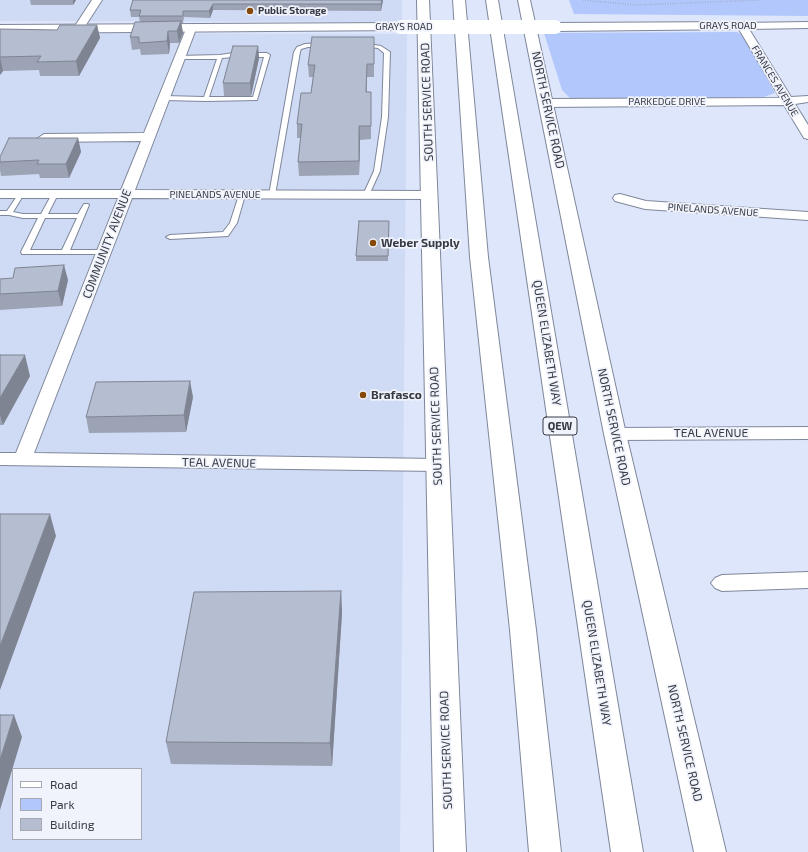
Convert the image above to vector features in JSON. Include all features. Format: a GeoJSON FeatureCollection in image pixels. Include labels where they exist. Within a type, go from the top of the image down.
{"type":"FeatureCollection","features":[{"type":"Feature","properties":{"kind":"main road","name":"SOUTH SERVICE ROAD"},"geometry":{"type":"LineString","coordinates":[[423,0],[450,852]]}},
{"type":"Feature","properties":{"kind":"main road"},"geometry":{"type":"LineString","coordinates":[[458,0],[479,256],[523,630],[545,852]]}},
{"type":"Feature","properties":{"kind":"main road","name":"QUEEN ELIZABETH WAY"},"geometry":{"type":"LineString","coordinates":[[492,0],[627,852]]}},
{"type":"Feature","properties":{"kind":"main road","name":"NORTH SERVICE ROAD"},"geometry":{"type":"LineString","coordinates":[[524,0],[547,103],[615,434],[710,852]]}},
{"type":"Feature","properties":{"kind":"main road","name":"GRAYS ROAD"},"geometry":{"type":"LineString","coordinates":[[0,29],[742,26]]}},
{"type":"Feature","properties":{"kind":"street"},"geometry":{"type":"LineString","coordinates":[[78,29],[97,0]]}},
{"type":"Feature","properties":{"kind":"street","name":"GRAYS ROAD"},"geometry":{"type":"LineString","coordinates":[[742,26],[808,26]]}},
{"type":"Feature","properties":{"kind":"street","name":"FRANCES AVENUE"},"geometry":{"type":"LineString","coordinates":[[742,26],[786,101],[808,135]]}},
{"type":"Feature","properties":{"kind":"street","name":"COMMUNITY AVENUE"},"geometry":{"type":"LineString","coordinates":[[23,459],[191,29]]}},
{"type":"Feature","properties":{"kind":"street","name":"PARKEDGE DRIVE"},"geometry":{"type":"LineString","coordinates":[[547,103],[786,101],[808,99]]}},
{"type":"Feature","properties":{"kind":"street"},"geometry":{"type":"LineString","coordinates":[[44,138],[149,137]]}},
{"type":"Feature","properties":{"kind":"street","name":"PINELANDS AVENUE"},"geometry":{"type":"LineString","coordinates":[[0,194],[430,195]]}},
{"type":"Feature","properties":{"kind":"street","name":"PINELANDS AVENUE"},"geometry":{"type":"LineString","coordinates":[[620,198],[645,205],[808,216]]}},
{"type":"Feature","properties":{"kind":"street","name":"TEAL AVENUE"},"geometry":{"type":"LineString","coordinates":[[615,434],[808,433]]}},
{"type":"Feature","properties":{"kind":"street","name":"TEAL AVENUE"},"geometry":{"type":"LineString","coordinates":[[0,459],[377,466],[437,465]]}},
{"type":"Feature","properties":{"kind":"street"},"geometry":{"type":"LineString","coordinates":[[722,583],[808,580]]}},
{"type":"Feature","properties":{"kind":"lane"},"geometry":{"type":"LineString","coordinates":[[272,195],[297,52],[299,48],[307,45],[329,44]]}},
{"type":"Feature","properties":{"kind":"lane"},"geometry":{"type":"LineString","coordinates":[[357,45],[379,47],[387,52],[382,145],[376,171],[366,195]]}},
{"type":"Feature","properties":{"kind":"lane"},"geometry":{"type":"LineString","coordinates":[[164,98],[255,99],[267,55],[180,57]]}},
{"type":"Feature","properties":{"kind":"lane"},"geometry":{"type":"LineString","coordinates":[[206,99],[220,57]]}},
{"type":"Feature","properties":{"kind":"lane"},"geometry":{"type":"LineString","coordinates":[[9,213],[21,194]]}},
{"type":"Feature","properties":{"kind":"lane"},"geometry":{"type":"LineString","coordinates":[[55,194],[25,252],[103,252]]}},
{"type":"Feature","properties":{"kind":"lane"},"geometry":{"type":"LineString","coordinates":[[170,237],[225,234],[233,223],[242,195]]}},
{"type":"Feature","properties":{"kind":"lane"},"geometry":{"type":"LineString","coordinates":[[65,252],[86,204]]}},
{"type":"Feature","properties":{"kind":"lane"},"geometry":{"type":"LineString","coordinates":[[0,213],[24,216],[81,216]]}},
{"type":"Feature","properties":{"kind":"path"},"geometry":{"type":"LineString","coordinates":[[583,0],[636,5],[759,0]]}},
{"type":"Feature","properties":{"kind":"shaded area","name":"Public Storage"},"geometry":{"type":"Polygon","coordinates":[[[0,0],[402,0],[402,22],[0,21],[0,0]]]}},
{"type":"Feature","properties":{"kind":"shaded area"},"geometry":{"type":"Polygon","coordinates":[[[0,33],[407,34],[400,852],[0,852],[0,33]]]}},
{"type":"Feature","properties":{"kind":"green space"},"geometry":{"type":"Polygon","coordinates":[[[569,0],[808,0],[808,16],[574,14],[569,0]]]}},
{"type":"Feature","properties":{"kind":"green space"},"geometry":{"type":"Polygon","coordinates":[[[737,32],[744,36],[775,93],[764,97],[571,99],[562,90],[544,33],[737,32]]]}},
{"type":"Feature","properties":{"kind":"building"},"geometry":{"type":"Polygon","coordinates":[[[133,0],[382,0],[381,4],[213,4],[209,11],[183,11],[183,16],[139,16],[141,10],[130,10],[133,0]]]}},
{"type":"Feature","properties":{"kind":"building"},"geometry":{"type":"Polygon","coordinates":[[[181,21],[177,31],[168,31],[167,41],[139,43],[139,37],[130,37],[135,22],[181,21]]]}},
{"type":"Feature","properties":{"kind":"building"},"geometry":{"type":"Polygon","coordinates":[[[60,25],[97,25],[76,61],[37,62],[41,56],[0,57],[0,29],[57,30],[60,25]]]}},
{"type":"Feature","properties":{"kind":"building"},"geometry":{"type":"Polygon","coordinates":[[[312,37],[374,37],[374,64],[367,64],[366,92],[371,92],[371,126],[359,126],[359,161],[298,162],[302,124],[297,124],[301,93],[311,93],[315,65],[308,65],[312,37]]]}},
{"type":"Feature","properties":{"kind":"building"},"geometry":{"type":"Polygon","coordinates":[[[233,46],[258,46],[250,83],[223,83],[233,46]]]}},
{"type":"Feature","properties":{"kind":"building"},"geometry":{"type":"Polygon","coordinates":[[[9,138],[78,138],[66,164],[37,164],[39,160],[0,162],[0,157],[9,138]]]}},
{"type":"Feature","properties":{"kind":"building","name":"Weber Supply"},"geometry":{"type":"Polygon","coordinates":[[[359,221],[389,221],[388,256],[356,256],[359,221]]]}},
{"type":"Feature","properties":{"kind":"building"},"geometry":{"type":"Polygon","coordinates":[[[64,265],[58,291],[0,294],[0,279],[13,278],[15,268],[64,265]]]}},
{"type":"Feature","properties":{"kind":"building"},"geometry":{"type":"Polygon","coordinates":[[[0,355],[25,355],[0,398],[0,355]]]}},
{"type":"Feature","properties":{"kind":"building"},"geometry":{"type":"Polygon","coordinates":[[[190,381],[184,415],[86,417],[96,382],[190,381]]]}},
{"type":"Feature","properties":{"kind":"building"},"geometry":{"type":"Polygon","coordinates":[[[0,514],[50,514],[0,646],[0,514]]]}},
{"type":"Feature","properties":{"kind":"building"},"geometry":{"type":"Polygon","coordinates":[[[341,591],[330,743],[166,742],[194,592],[341,591]]]}},
{"type":"Feature","properties":{"kind":"building"},"geometry":{"type":"Polygon","coordinates":[[[0,715],[14,715],[0,760],[0,715]]]}},
{"type":"Feature","properties":{"kind":"place","name":"Public Storage"},"geometry":{"type":"Point","coordinates":[250,11]}},
{"type":"Feature","properties":{"kind":"place","name":"Weber Supply"},"geometry":{"type":"Point","coordinates":[373,243]}},
{"type":"Feature","properties":{"kind":"place","name":"Brafasco"},"geometry":{"type":"Point","coordinates":[363,395]}}]}
